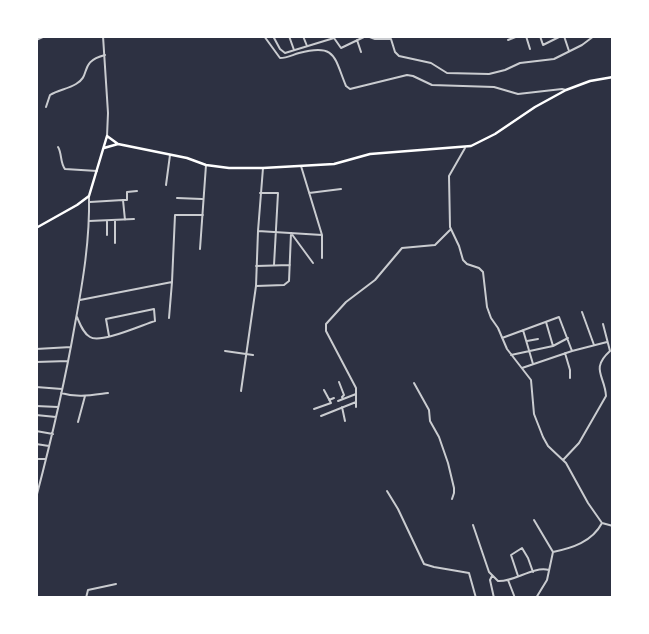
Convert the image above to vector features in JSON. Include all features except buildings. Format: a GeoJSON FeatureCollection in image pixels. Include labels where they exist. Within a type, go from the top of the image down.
{"type":"FeatureCollection","features":[{"type":"Feature","properties":{"kind":"main road"},"geometry":{"type":"LineString","coordinates":[[36,228],[90,196],[107,136],[118,144],[170,154],[206,165],[229,168],[263,168],[337,163],[370,154],[464,148],[495,134],[535,107],[566,90],[590,81],[613,77]]}},
{"type":"Feature","properties":{"kind":"main road"},"geometry":{"type":"LineString","coordinates":[[104,148],[118,144]]}},
{"type":"Feature","properties":{"kind":"street"},"geometry":{"type":"LineString","coordinates":[[36,40],[44,36]]}},
{"type":"Feature","properties":{"kind":"street"},"geometry":{"type":"LineString","coordinates":[[103,36],[108,113],[107,136]]}},
{"type":"Feature","properties":{"kind":"street"},"geometry":{"type":"LineString","coordinates":[[264,36],[280,58],[286,58],[307,51],[329,51],[333,55],[346,86],[350,89],[407,75],[417,77],[432,86],[494,86],[518,94],[566,90]]}},
{"type":"Feature","properties":{"kind":"street"},"geometry":{"type":"LineString","coordinates":[[278,36],[273,37],[283,52],[334,38],[341,48],[366,36],[373,39],[391,39],[395,52],[399,56],[428,62],[447,74],[498,73],[520,63],[547,60],[569,51],[594,36]]}},
{"type":"Feature","properties":{"kind":"street"},"geometry":{"type":"LineString","coordinates":[[289,36],[294,50]]}},
{"type":"Feature","properties":{"kind":"street"},"geometry":{"type":"LineString","coordinates":[[303,36],[307,46]]}},
{"type":"Feature","properties":{"kind":"street"},"geometry":{"type":"LineString","coordinates":[[322,36],[323,41]]}},
{"type":"Feature","properties":{"kind":"street"},"geometry":{"type":"LineString","coordinates":[[508,40],[518,36]]}},
{"type":"Feature","properties":{"kind":"street"},"geometry":{"type":"LineString","coordinates":[[526,36],[530,49]]}},
{"type":"Feature","properties":{"kind":"street"},"geometry":{"type":"LineString","coordinates":[[540,36],[543,45],[562,36],[569,51]]}},
{"type":"Feature","properties":{"kind":"street"},"geometry":{"type":"LineString","coordinates":[[357,40],[361,52]]}},
{"type":"Feature","properties":{"kind":"street"},"geometry":{"type":"LineString","coordinates":[[46,107],[50,95],[77,84],[85,74],[89,62],[105,55]]}},
{"type":"Feature","properties":{"kind":"street"},"geometry":{"type":"LineString","coordinates":[[58,147],[65,170],[98,171]]}},
{"type":"Feature","properties":{"kind":"street"},"geometry":{"type":"LineString","coordinates":[[464,148],[449,176],[450,230],[458,242],[463,260],[467,264],[480,268],[483,272],[489,314],[512,355],[532,382],[534,414],[543,437],[548,446],[563,460],[602,524],[613,526]]}},
{"type":"Feature","properties":{"kind":"street"},"geometry":{"type":"LineString","coordinates":[[166,185],[170,154]]}},
{"type":"Feature","properties":{"kind":"street"},"geometry":{"type":"LineString","coordinates":[[200,249],[206,165]]}},
{"type":"Feature","properties":{"kind":"street"},"geometry":{"type":"LineString","coordinates":[[301,166],[322,235],[322,258]]}},
{"type":"Feature","properties":{"kind":"street"},"geometry":{"type":"LineString","coordinates":[[241,391],[256,286],[260,193],[263,168]]}},
{"type":"Feature","properties":{"kind":"street"},"geometry":{"type":"LineString","coordinates":[[309,193],[341,189]]}},
{"type":"Feature","properties":{"kind":"street"},"geometry":{"type":"LineString","coordinates":[[90,202],[127,200],[127,192],[137,191]]}},
{"type":"Feature","properties":{"kind":"street"},"geometry":{"type":"LineString","coordinates":[[260,193],[278,193],[274,265]]}},
{"type":"Feature","properties":{"kind":"street"},"geometry":{"type":"LineString","coordinates":[[36,498],[50,446],[77,317],[85,270],[90,196]]}},
{"type":"Feature","properties":{"kind":"street"},"geometry":{"type":"LineString","coordinates":[[177,198],[203,199]]}},
{"type":"Feature","properties":{"kind":"street"},"geometry":{"type":"LineString","coordinates":[[123,200],[125,220]]}},
{"type":"Feature","properties":{"kind":"street"},"geometry":{"type":"LineString","coordinates":[[169,318],[175,215],[202,215]]}},
{"type":"Feature","properties":{"kind":"street"},"geometry":{"type":"LineString","coordinates":[[89,221],[134,219]]}},
{"type":"Feature","properties":{"kind":"street"},"geometry":{"type":"LineString","coordinates":[[115,220],[116,243]]}},
{"type":"Feature","properties":{"kind":"street"},"geometry":{"type":"LineString","coordinates":[[107,221],[107,235]]}},
{"type":"Feature","properties":{"kind":"street"},"geometry":{"type":"LineString","coordinates":[[356,407],[353,380],[326,331],[326,324],[346,302],[375,280],[402,248],[435,245],[450,230]]}},
{"type":"Feature","properties":{"kind":"street"},"geometry":{"type":"LineString","coordinates":[[258,231],[322,235]]}},
{"type":"Feature","properties":{"kind":"street"},"geometry":{"type":"LineString","coordinates":[[291,233],[313,263]]}},
{"type":"Feature","properties":{"kind":"street"},"geometry":{"type":"LineString","coordinates":[[256,286],[288,284],[291,233]]}},
{"type":"Feature","properties":{"kind":"street"},"geometry":{"type":"LineString","coordinates":[[256,266],[290,265]]}},
{"type":"Feature","properties":{"kind":"street"},"geometry":{"type":"LineString","coordinates":[[80,300],[172,282]]}},
{"type":"Feature","properties":{"kind":"street"},"geometry":{"type":"LineString","coordinates":[[77,317],[84,332],[89,337],[92,339],[102,339],[155,320],[154,309],[106,319],[108,336]]}},
{"type":"Feature","properties":{"kind":"street"},"geometry":{"type":"LineString","coordinates":[[582,312],[594,345]]}},
{"type":"Feature","properties":{"kind":"street"},"geometry":{"type":"LineString","coordinates":[[502,338],[559,317],[572,351]]}},
{"type":"Feature","properties":{"kind":"street"},"geometry":{"type":"LineString","coordinates":[[546,322],[553,346]]}},
{"type":"Feature","properties":{"kind":"street"},"geometry":{"type":"LineString","coordinates":[[563,460],[574,450],[604,401],[606,394],[600,366],[602,358],[610,351],[603,324]]}},
{"type":"Feature","properties":{"kind":"street"},"geometry":{"type":"LineString","coordinates":[[523,329],[533,364]]}},
{"type":"Feature","properties":{"kind":"street"},"geometry":{"type":"LineString","coordinates":[[512,355],[553,346],[568,338]]}},
{"type":"Feature","properties":{"kind":"street"},"geometry":{"type":"LineString","coordinates":[[527,341],[538,339]]}},
{"type":"Feature","properties":{"kind":"street"},"geometry":{"type":"LineString","coordinates":[[522,368],[565,353],[608,342]]}},
{"type":"Feature","properties":{"kind":"street"},"geometry":{"type":"LineString","coordinates":[[36,349],[71,347]]}},
{"type":"Feature","properties":{"kind":"street"},"geometry":{"type":"LineString","coordinates":[[224,351],[253,355]]}},
{"type":"Feature","properties":{"kind":"street"},"geometry":{"type":"LineString","coordinates":[[565,353],[570,370],[570,378]]}},
{"type":"Feature","properties":{"kind":"street"},"geometry":{"type":"LineString","coordinates":[[36,362],[68,361]]}},
{"type":"Feature","properties":{"kind":"street"},"geometry":{"type":"LineString","coordinates":[[339,382],[344,395],[343,399]]}},
{"type":"Feature","properties":{"kind":"street"},"geometry":{"type":"LineString","coordinates":[[414,383],[428,410],[430,421],[439,437],[448,463],[454,493],[452,499]]}},
{"type":"Feature","properties":{"kind":"street"},"geometry":{"type":"LineString","coordinates":[[36,387],[62,389]]}},
{"type":"Feature","properties":{"kind":"street"},"geometry":{"type":"LineString","coordinates":[[314,409],[331,404],[324,390]]}},
{"type":"Feature","properties":{"kind":"street"},"geometry":{"type":"LineString","coordinates":[[61,393],[70,396],[108,393]]}},
{"type":"Feature","properties":{"kind":"street"},"geometry":{"type":"LineString","coordinates":[[338,401],[356,394]]}},
{"type":"Feature","properties":{"kind":"street"},"geometry":{"type":"LineString","coordinates":[[78,422],[86,396]]}},
{"type":"Feature","properties":{"kind":"street"},"geometry":{"type":"LineString","coordinates":[[329,400],[334,398]]}},
{"type":"Feature","properties":{"kind":"street"},"geometry":{"type":"LineString","coordinates":[[321,416],[356,402]]}},
{"type":"Feature","properties":{"kind":"street"},"geometry":{"type":"LineString","coordinates":[[36,406],[58,407]]}},
{"type":"Feature","properties":{"kind":"street"},"geometry":{"type":"LineString","coordinates":[[342,407],[345,421]]}},
{"type":"Feature","properties":{"kind":"street"},"geometry":{"type":"LineString","coordinates":[[36,415],[56,417]]}},
{"type":"Feature","properties":{"kind":"street"},"geometry":{"type":"LineString","coordinates":[[36,431],[52,434]]}},
{"type":"Feature","properties":{"kind":"street"},"geometry":{"type":"LineString","coordinates":[[36,444],[50,446]]}},
{"type":"Feature","properties":{"kind":"street"},"geometry":{"type":"LineString","coordinates":[[36,459],[47,459]]}},
{"type":"Feature","properties":{"kind":"street"},"geometry":{"type":"LineString","coordinates":[[387,491],[398,509],[424,564],[470,574],[476,598]]}},
{"type":"Feature","properties":{"kind":"street"},"geometry":{"type":"LineString","coordinates":[[534,520],[553,552],[546,584],[536,598]]}},
{"type":"Feature","properties":{"kind":"street"},"geometry":{"type":"LineString","coordinates":[[553,552],[581,544],[594,534],[602,524]]}},
{"type":"Feature","properties":{"kind":"street"},"geometry":{"type":"LineString","coordinates":[[472,525],[492,576],[500,582],[542,569],[549,570]]}},
{"type":"Feature","properties":{"kind":"street"},"geometry":{"type":"LineString","coordinates":[[518,576],[511,555],[522,548],[533,572]]}},
{"type":"Feature","properties":{"kind":"street"},"geometry":{"type":"LineString","coordinates":[[492,576],[490,580],[494,598]]}},
{"type":"Feature","properties":{"kind":"street"},"geometry":{"type":"LineString","coordinates":[[508,580],[515,598]]}},
{"type":"Feature","properties":{"kind":"street"},"geometry":{"type":"LineString","coordinates":[[86,598],[88,590],[116,584]]}}]}
